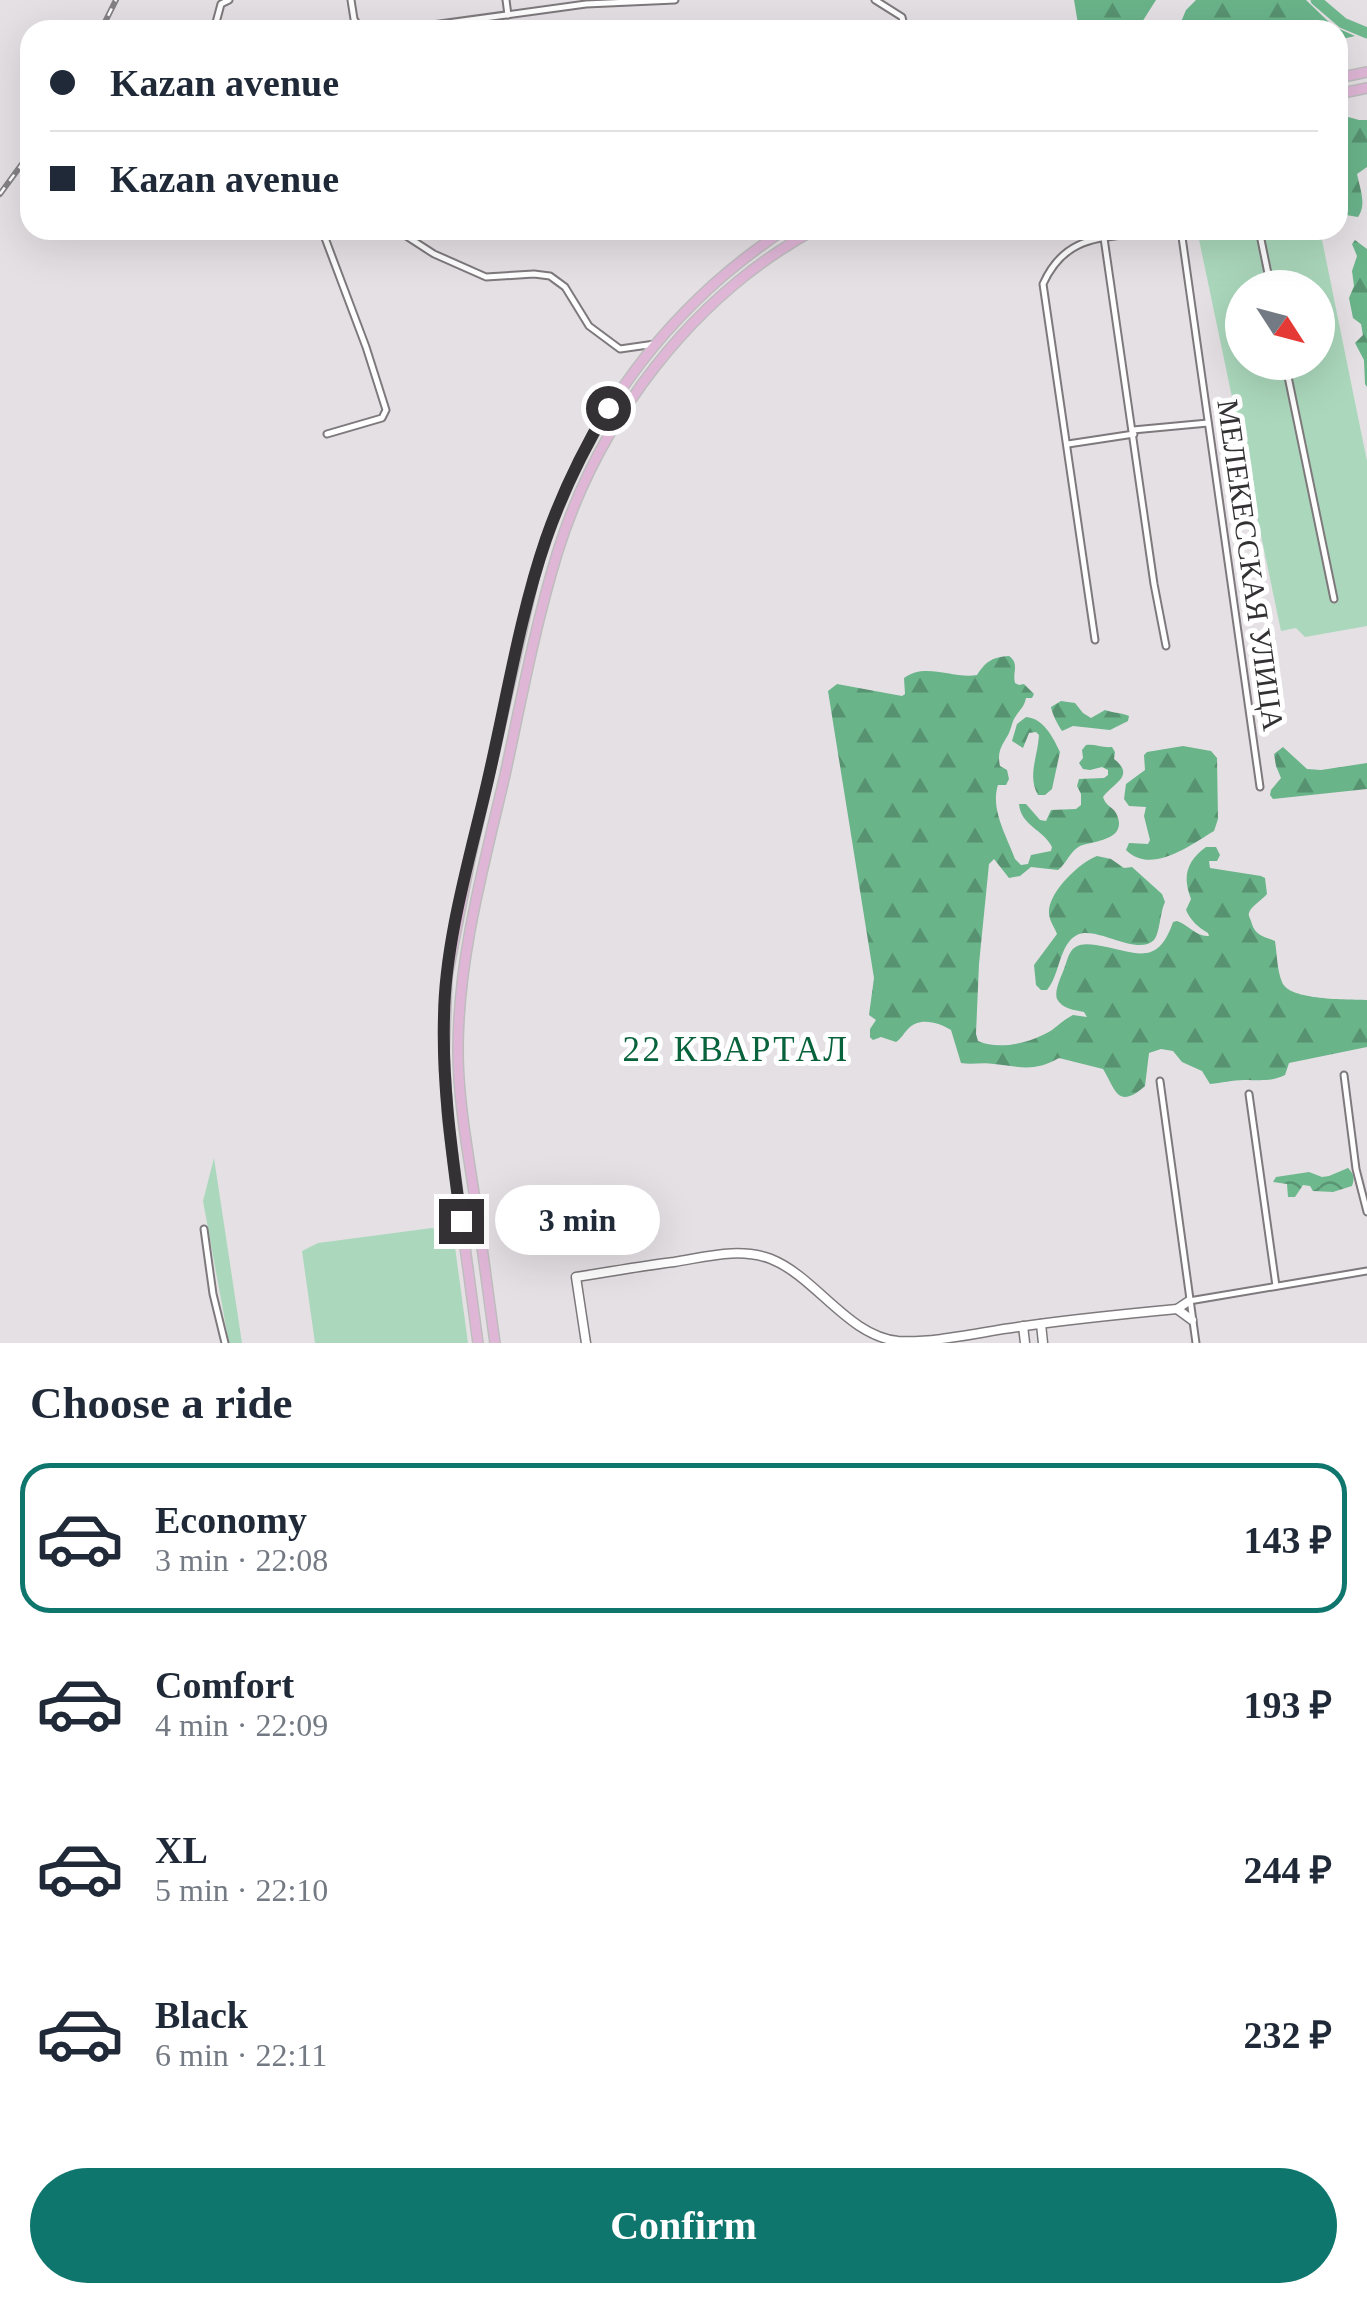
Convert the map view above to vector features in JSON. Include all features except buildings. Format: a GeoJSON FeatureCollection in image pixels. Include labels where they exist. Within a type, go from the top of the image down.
{"type":"FeatureCollection","features":[{"type":"Feature","properties":{"kind":"main road"},"geometry":{"type":"LineString","coordinates":[[478,1343],[448,1121],[444,1015],[453,938],[544,543],[580,457],[608,408],[654,344],[706,291],[770,240]]}},
{"type":"Feature","properties":{"kind":"main road"},"geometry":{"type":"LineString","coordinates":[[495,1343],[460,1086],[462,984],[508,761],[558,551],[602,448],[645,380],[716,302],[798,240]]}},
{"type":"Feature","properties":{"kind":"main road"},"geometry":{"type":"LineString","coordinates":[[494,756],[496,766],[508,761]]}},
{"type":"Feature","properties":{"kind":"street"},"geometry":{"type":"LineString","coordinates":[[216,20],[220,4],[229,0]]}},
{"type":"Feature","properties":{"kind":"street"},"geometry":{"type":"LineString","coordinates":[[506,0],[508,15]]}},
{"type":"Feature","properties":{"kind":"street"},"geometry":{"type":"LineString","coordinates":[[471,20],[586,2],[675,0]]}},
{"type":"Feature","properties":{"kind":"street"},"geometry":{"type":"LineString","coordinates":[[874,0],[902,20]]}},
{"type":"Feature","properties":{"kind":"street"},"geometry":{"type":"LineString","coordinates":[[326,240],[386,410],[382,418],[326,434]]}},
{"type":"Feature","properties":{"kind":"street"},"geometry":{"type":"LineString","coordinates":[[412,240],[486,277],[550,276],[565,287],[589,326],[620,349],[654,344]]}},
{"type":"Feature","properties":{"kind":"street"},"geometry":{"type":"LineString","coordinates":[[1090,240],[1066,252],[1051,267],[1043,284],[1095,640]]}},
{"type":"Feature","properties":{"kind":"street"},"geometry":{"type":"LineString","coordinates":[[1104,240],[1166,646]]}},
{"type":"Feature","properties":{"kind":"street","name":"МЕЛЕКЕССКАЯ УЛИЦА"},"geometry":{"type":"LineString","coordinates":[[1182,240],[1260,786]]}},
{"type":"Feature","properties":{"kind":"street"},"geometry":{"type":"LineString","coordinates":[[1262,240],[1268,270]]}},
{"type":"Feature","properties":{"kind":"street"},"geometry":{"type":"LineString","coordinates":[[1290,380],[1334,600]]}},
{"type":"Feature","properties":{"kind":"street"},"geometry":{"type":"LineString","coordinates":[[1068,444],[1208,423]]}},
{"type":"Feature","properties":{"kind":"street"},"geometry":{"type":"LineString","coordinates":[[1344,1074],[1356,1169],[1367,1212]]}},
{"type":"Feature","properties":{"kind":"street"},"geometry":{"type":"LineString","coordinates":[[1160,1081],[1196,1343]]}},
{"type":"Feature","properties":{"kind":"street"},"geometry":{"type":"LineString","coordinates":[[1249,1094],[1276,1286]]}},
{"type":"Feature","properties":{"kind":"street"},"geometry":{"type":"LineString","coordinates":[[204,1229],[212,1294],[224,1343]]}},
{"type":"Feature","properties":{"kind":"street"},"geometry":{"type":"LineString","coordinates":[[586,1343],[576,1276],[728,1254],[774,1260],[862,1327],[899,1341],[1177,1309],[1189,1300],[1367,1270]]}},
{"type":"Feature","properties":{"kind":"street"},"geometry":{"type":"LineString","coordinates":[[1177,1309],[1192,1320]]}},
{"type":"Feature","properties":{"kind":"street"},"geometry":{"type":"LineString","coordinates":[[1040,1324],[1043,1343]]}},
{"type":"Feature","properties":{"kind":"street"},"geometry":{"type":"LineString","coordinates":[[1023,1326],[1025,1343]]}},
{"type":"Feature","properties":{"kind":"shaded area"},"geometry":{"type":"Polygon","coordinates":[[[1199,240],[1322,240],[1328,270],[1225,270],[1225,364],[1199,240]]]}},
{"type":"Feature","properties":{"kind":"shaded area"},"geometry":{"type":"Polygon","coordinates":[[[1335,304],[1367,461],[1367,626],[1305,637],[1296,628],[1281,631],[1228,380],[1335,380],[1335,304]]]}},
{"type":"Feature","properties":{"kind":"shaded area"},"geometry":{"type":"Polygon","coordinates":[[[214,1158],[242,1343],[229,1343],[203,1201],[214,1158]]]}},
{"type":"Feature","properties":{"kind":"shaded area"},"geometry":{"type":"Polygon","coordinates":[[[432,1228],[455,1247],[468,1343],[315,1343],[302,1251],[318,1243],[432,1228]]]}},
{"type":"Feature","properties":{"kind":"green space"},"geometry":{"type":"Polygon","coordinates":[[[1074,0],[1156,0],[1143,20],[1077,20],[1074,0]]]}},
{"type":"Feature","properties":{"kind":"green space"},"geometry":{"type":"Polygon","coordinates":[[[1196,0],[1306,0],[1327,20],[1182,20],[1196,0]]]}},
{"type":"Feature","properties":{"kind":"green space"},"geometry":{"type":"Polygon","coordinates":[[[1348,117],[1367,120],[1367,167],[1357,174],[1362,202],[1358,217],[1348,215],[1348,117]]]}},
{"type":"Feature","properties":{"kind":"green space"},"geometry":{"type":"Polygon","coordinates":[[[1355,240],[1367,249],[1367,387],[1364,360],[1355,343],[1363,335],[1361,324],[1353,318],[1349,298],[1354,286],[1355,240]]]}},
{"type":"Feature","properties":{"kind":"green space"},"geometry":{"type":"Polygon","coordinates":[[[1009,656],[1015,665],[1015,683],[1024,684],[1034,694],[1026,698],[999,753],[1000,766],[1007,770],[1009,779],[1006,785],[998,785],[996,804],[1015,859],[1021,865],[1028,864],[1031,855],[1051,851],[1052,847],[1028,823],[1019,804],[1026,804],[1040,820],[1046,821],[1051,810],[1076,809],[1081,805],[1079,779],[1108,775],[1102,767],[1083,769],[1079,763],[1086,745],[1112,747],[1123,775],[1103,797],[1119,824],[1113,835],[1077,848],[1058,870],[1031,867],[1020,876],[1009,878],[994,859],[989,864],[979,964],[978,1041],[1016,1044],[1044,1034],[1073,1015],[1087,1017],[1084,1012],[1062,1005],[1056,996],[1069,955],[1076,946],[1090,944],[1133,953],[1152,952],[1177,921],[1209,936],[1186,910],[1191,899],[1187,876],[1200,852],[1216,847],[1220,855],[1217,861],[1209,861],[1210,868],[1265,878],[1267,894],[1249,915],[1257,933],[1275,941],[1282,982],[1307,996],[1367,1000],[1367,1047],[1289,1063],[1285,1075],[1275,1079],[1210,1084],[1202,1071],[1182,1062],[1173,1051],[1161,1049],[1149,1053],[1145,1086],[1123,1097],[1103,1069],[1059,1058],[1027,1067],[961,1063],[951,1030],[935,1023],[913,1025],[896,1042],[870,1037],[876,1020],[869,1015],[874,978],[828,691],[837,684],[902,696],[904,678],[912,673],[977,675],[990,661],[1009,656]]]}},
{"type":"Feature","properties":{"kind":"green space"},"geometry":{"type":"Polygon","coordinates":[[[1061,701],[1075,703],[1091,718],[1105,710],[1129,716],[1128,721],[1110,730],[1073,726],[1062,731],[1051,707],[1061,701]]]}},
{"type":"Feature","properties":{"kind":"green space"},"geometry":{"type":"Polygon","coordinates":[[[1026,717],[1042,725],[1060,752],[1052,789],[1045,795],[1038,795],[1033,781],[1039,735],[1029,733],[1023,748],[1012,741],[1017,724],[1026,717]]]}},
{"type":"Feature","properties":{"kind":"green space"},"geometry":{"type":"Polygon","coordinates":[[[1183,746],[1211,751],[1217,758],[1218,819],[1214,831],[1170,856],[1147,860],[1136,857],[1126,850],[1129,843],[1148,844],[1150,840],[1144,816],[1146,807],[1129,806],[1124,799],[1126,784],[1145,770],[1147,752],[1183,746]]]}},
{"type":"Feature","properties":{"kind":"green space"},"geometry":{"type":"Polygon","coordinates":[[[1283,747],[1307,769],[1367,763],[1367,789],[1273,799],[1271,790],[1281,778],[1274,754],[1283,747]]]}},
{"type":"Feature","properties":{"kind":"green space"},"geometry":{"type":"Polygon","coordinates":[[[1097,856],[1124,868],[1132,867],[1162,894],[1165,902],[1156,937],[1137,945],[1095,934],[1077,935],[1067,945],[1051,984],[1047,990],[1041,990],[1036,985],[1034,965],[1057,934],[1049,916],[1051,902],[1067,878],[1097,856]]]}},
{"type":"Feature","properties":{"kind":"water"},"geometry":{"type":"Polygon","coordinates":[[[1348,1168],[1353,1176],[1352,1186],[1333,1192],[1313,1191],[1303,1185],[1295,1197],[1288,1197],[1287,1184],[1273,1182],[1276,1177],[1309,1172],[1329,1176],[1348,1168]]]}},
{"type":"Feature","properties":{"kind":"waterway"},"geometry":{"type":"LineString","coordinates":[[1316,0],[1339,20]]}},
{"type":"Feature","properties":{"kind":"waterway"},"geometry":{"type":"LineString","coordinates":[[1348,25],[1367,33]]}},
{"type":"Feature","properties":{"kind":"railway"},"geometry":{"type":"LineString","coordinates":[[106,20],[116,0]]}},
{"type":"Feature","properties":{"kind":"railway"},"geometry":{"type":"LineString","coordinates":[[0,194],[20,167]]}},
{"type":"Feature","properties":{"kind":"district","name":"22 КВАРТАЛ"},"geometry":{"type":"Point","coordinates":[736,1049]}},
{"type":"Feature","properties":{"kind":"route"},"geometry":{"type":"LineString","coordinates":[[461,1221],[444,1058],[444,1015],[453,938],[544,543],[573,472],[608,408]]}}]}
